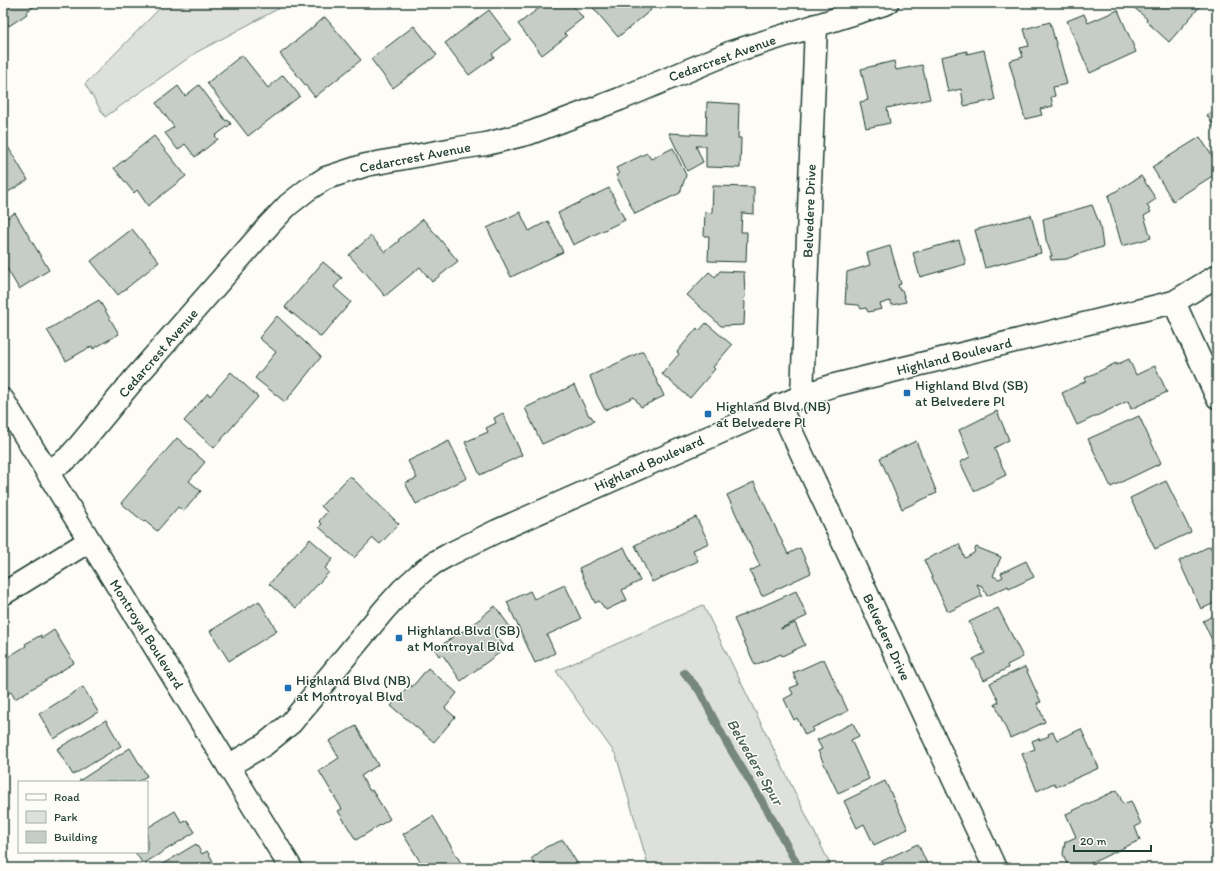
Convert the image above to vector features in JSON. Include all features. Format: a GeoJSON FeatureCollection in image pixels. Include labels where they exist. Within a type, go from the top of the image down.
{"type":"FeatureCollection","features":[{"type":"Feature","properties":{"kind":"street","name":"Cedarcrest Avenue"},"geometry":{"type":"LineString","coordinates":[[48,472],[68,458],[79,446],[135,378],[269,225],[288,205],[306,190],[326,178],[366,165],[486,144],[530,133],[620,99],[732,52],[887,3]]}},
{"type":"Feature","properties":{"kind":"street","name":"Belvedere Drive"},"geometry":{"type":"LineString","coordinates":[[802,396],[816,25]]}},
{"type":"Feature","properties":{"kind":"street","name":"Highland Boulevard"},"geometry":{"type":"LineString","coordinates":[[228,766],[264,746],[290,722],[403,589],[434,563],[450,554],[497,531],[802,396],[853,381],[1174,302],[1217,276]]}},
{"type":"Feature","properties":{"kind":"street"},"geometry":{"type":"LineString","coordinates":[[1174,302],[1217,396]]}},
{"type":"Feature","properties":{"kind":"street","name":"Montroyal Boulevard"},"geometry":{"type":"LineString","coordinates":[[3,400],[291,868]]}},
{"type":"Feature","properties":{"kind":"street","name":"Belvedere Drive"},"geometry":{"type":"LineString","coordinates":[[779,405],[995,868]]}},
{"type":"Feature","properties":{"kind":"street"},"geometry":{"type":"LineString","coordinates":[[3,594],[89,542]]}},
{"type":"Feature","properties":{"kind":"green space"},"geometry":{"type":"Polygon","coordinates":[[[165,3],[289,3],[197,52],[105,117],[85,84],[165,3]]]}},
{"type":"Feature","properties":{"kind":"green space"},"geometry":{"type":"Polygon","coordinates":[[[703,605],[832,868],[649,868],[616,755],[556,671],[703,605]]]}},
{"type":"Feature","properties":{"kind":"building"},"geometry":{"type":"Polygon","coordinates":[[[3,3],[39,3],[26,12],[27,14],[9,26],[8,24],[3,27],[3,3]]]}},
{"type":"Feature","properties":{"kind":"building"},"geometry":{"type":"Polygon","coordinates":[[[546,3],[571,3],[583,18],[564,33],[567,36],[542,55],[518,24],[546,3]]]}},
{"type":"Feature","properties":{"kind":"building"},"geometry":{"type":"Polygon","coordinates":[[[589,3],[646,3],[651,10],[618,37],[589,3]]]}},
{"type":"Feature","properties":{"kind":"building"},"geometry":{"type":"Polygon","coordinates":[[[1129,3],[1203,3],[1169,42],[1129,3]]]}},
{"type":"Feature","properties":{"kind":"building"},"geometry":{"type":"Polygon","coordinates":[[[489,10],[511,39],[492,54],[494,57],[469,75],[445,43],[489,10]]]}},
{"type":"Feature","properties":{"kind":"building"},"geometry":{"type":"Polygon","coordinates":[[[1118,10],[1136,52],[1090,73],[1067,21],[1084,14],[1088,23],[1118,10]]]}},
{"type":"Feature","properties":{"kind":"building"},"geometry":{"type":"Polygon","coordinates":[[[325,17],[361,60],[315,97],[280,54],[325,17]]]}},
{"type":"Feature","properties":{"kind":"building"},"geometry":{"type":"Polygon","coordinates":[[[1050,22],[1067,84],[1053,87],[1055,96],[1051,97],[1053,106],[1040,109],[1042,115],[1025,119],[1009,61],[1023,57],[1020,48],[1029,46],[1024,29],[1050,22]]]}},
{"type":"Feature","properties":{"kind":"building"},"geometry":{"type":"Polygon","coordinates":[[[414,26],[437,55],[393,88],[371,59],[414,26]]]}},
{"type":"Feature","properties":{"kind":"building"},"geometry":{"type":"Polygon","coordinates":[[[984,50],[995,100],[964,106],[961,89],[948,92],[941,57],[967,51],[967,54],[984,50]]]}},
{"type":"Feature","properties":{"kind":"building"},"geometry":{"type":"Polygon","coordinates":[[[242,55],[268,88],[283,75],[300,96],[248,136],[207,83],[242,55]]]}},
{"type":"Feature","properties":{"kind":"building"},"geometry":{"type":"Polygon","coordinates":[[[894,61],[896,70],[922,65],[930,99],[887,108],[890,123],[866,128],[860,102],[868,100],[861,69],[894,61]]]}},
{"type":"Feature","properties":{"kind":"building"},"geometry":{"type":"Polygon","coordinates":[[[199,85],[226,121],[228,120],[231,124],[215,136],[218,139],[195,157],[185,144],[178,150],[165,133],[174,127],[156,103],[178,86],[185,96],[199,85]]]}},
{"type":"Feature","properties":{"kind":"building"},"geometry":{"type":"Polygon","coordinates":[[[707,102],[739,104],[738,138],[741,138],[740,168],[706,167],[706,146],[696,146],[703,162],[687,171],[669,133],[706,135],[707,102]]]}},
{"type":"Feature","properties":{"kind":"building"},"geometry":{"type":"Polygon","coordinates":[[[1217,109],[1217,132],[1207,115],[1217,109]]]}},
{"type":"Feature","properties":{"kind":"building"},"geometry":{"type":"Polygon","coordinates":[[[154,136],[186,176],[148,206],[137,190],[134,193],[114,168],[154,136]]]}},
{"type":"Feature","properties":{"kind":"building"},"geometry":{"type":"Polygon","coordinates":[[[1200,137],[1217,164],[1217,173],[1173,201],[1152,167],[1200,137]]]}},
{"type":"Feature","properties":{"kind":"building"},"geometry":{"type":"Polygon","coordinates":[[[8,147],[28,180],[3,195],[3,150],[8,147]]]}},
{"type":"Feature","properties":{"kind":"building"},"geometry":{"type":"Polygon","coordinates":[[[673,148],[686,175],[680,193],[635,214],[616,175],[619,174],[616,168],[647,153],[651,159],[673,148]]]}},
{"type":"Feature","properties":{"kind":"building"},"geometry":{"type":"Polygon","coordinates":[[[1141,176],[1156,199],[1147,205],[1151,212],[1144,216],[1151,238],[1122,246],[1108,196],[1141,176]]]}},
{"type":"Feature","properties":{"kind":"building"},"geometry":{"type":"Polygon","coordinates":[[[713,186],[754,187],[754,214],[742,213],[741,232],[747,232],[746,262],[708,261],[709,236],[704,236],[705,212],[712,213],[713,186]]]}},
{"type":"Feature","properties":{"kind":"building"},"geometry":{"type":"Polygon","coordinates":[[[609,188],[625,220],[573,245],[558,213],[609,188]]]}},
{"type":"Feature","properties":{"kind":"building"},"geometry":{"type":"Polygon","coordinates":[[[1092,205],[1100,225],[1103,247],[1078,254],[1067,259],[1051,260],[1050,256],[1052,256],[1046,240],[1043,219],[1092,205]]]}},
{"type":"Feature","properties":{"kind":"building"},"geometry":{"type":"Polygon","coordinates":[[[520,212],[529,231],[548,221],[563,252],[511,277],[487,228],[520,212]]]}},
{"type":"Feature","properties":{"kind":"building"},"geometry":{"type":"Polygon","coordinates":[[[15,213],[49,270],[19,289],[3,262],[3,220],[15,213]]]}},
{"type":"Feature","properties":{"kind":"building"},"geometry":{"type":"Polygon","coordinates":[[[1031,215],[1041,253],[985,268],[975,230],[1031,215]]]}},
{"type":"Feature","properties":{"kind":"building"},"geometry":{"type":"Polygon","coordinates":[[[423,219],[458,261],[432,282],[420,267],[385,296],[349,255],[371,236],[385,252],[423,219]]]}},
{"type":"Feature","properties":{"kind":"building"},"geometry":{"type":"Polygon","coordinates":[[[132,229],[159,262],[118,295],[91,261],[132,229]]]}},
{"type":"Feature","properties":{"kind":"building"},"geometry":{"type":"Polygon","coordinates":[[[959,240],[966,264],[920,277],[913,253],[959,240]]]}},
{"type":"Feature","properties":{"kind":"building"},"geometry":{"type":"Polygon","coordinates":[[[890,246],[901,284],[898,285],[900,291],[902,290],[906,302],[892,305],[890,301],[880,304],[882,309],[868,312],[866,308],[861,309],[859,305],[845,304],[847,272],[870,265],[867,253],[890,246]]]}},
{"type":"Feature","properties":{"kind":"building"},"geometry":{"type":"Polygon","coordinates":[[[323,262],[342,278],[334,287],[351,302],[321,337],[285,307],[323,262]]]}},
{"type":"Feature","properties":{"kind":"building"},"geometry":{"type":"Polygon","coordinates":[[[720,271],[744,272],[744,325],[721,326],[687,295],[709,272],[715,277],[720,271]]]}},
{"type":"Feature","properties":{"kind":"building"},"geometry":{"type":"Polygon","coordinates":[[[99,300],[119,334],[93,349],[92,346],[66,361],[47,330],[99,300]]]}},
{"type":"Feature","properties":{"kind":"building"},"geometry":{"type":"Polygon","coordinates":[[[277,316],[321,357],[285,402],[255,378],[276,352],[259,338],[277,316]]]}},
{"type":"Feature","properties":{"kind":"building"},"geometry":{"type":"Polygon","coordinates":[[[706,323],[732,345],[713,367],[715,369],[690,398],[662,374],[679,354],[677,352],[697,328],[699,331],[706,323]]]}},
{"type":"Feature","properties":{"kind":"building"},"geometry":{"type":"Polygon","coordinates":[[[643,351],[664,396],[641,407],[634,397],[605,410],[597,395],[590,376],[643,351]]]}},
{"type":"Feature","properties":{"kind":"building"},"geometry":{"type":"Polygon","coordinates":[[[1129,359],[1136,375],[1155,366],[1167,392],[1131,409],[1128,401],[1077,425],[1062,393],[1086,381],[1085,378],[1116,363],[1116,365],[1129,359]]]}},
{"type":"Feature","properties":{"kind":"building"},"geometry":{"type":"Polygon","coordinates":[[[231,372],[258,397],[214,448],[184,421],[208,393],[210,396],[231,372]]]}},
{"type":"Feature","properties":{"kind":"building"},"geometry":{"type":"Polygon","coordinates":[[[574,385],[589,416],[591,416],[594,421],[542,444],[525,408],[574,385]]]}},
{"type":"Feature","properties":{"kind":"building"},"geometry":{"type":"Polygon","coordinates":[[[997,411],[1009,440],[994,448],[1006,475],[974,491],[960,462],[970,457],[959,430],[997,411]]]}},
{"type":"Feature","properties":{"kind":"building"},"geometry":{"type":"Polygon","coordinates":[[[503,413],[522,455],[480,475],[465,442],[488,432],[486,428],[496,423],[494,418],[503,413]]]}},
{"type":"Feature","properties":{"kind":"building"},"geometry":{"type":"Polygon","coordinates":[[[1139,416],[1161,463],[1111,487],[1088,439],[1139,416]]]}},
{"type":"Feature","properties":{"kind":"building"},"geometry":{"type":"Polygon","coordinates":[[[177,438],[205,462],[189,481],[201,491],[184,511],[178,507],[157,531],[121,503],[177,438]]]}},
{"type":"Feature","properties":{"kind":"building"},"geometry":{"type":"Polygon","coordinates":[[[449,441],[467,478],[416,504],[405,483],[417,478],[408,461],[449,441]]]}},
{"type":"Feature","properties":{"kind":"building"},"geometry":{"type":"Polygon","coordinates":[[[916,441],[937,493],[902,509],[880,458],[916,441]]]}},
{"type":"Feature","properties":{"kind":"building"},"geometry":{"type":"Polygon","coordinates":[[[350,476],[399,524],[380,544],[373,538],[354,558],[319,527],[322,524],[319,521],[327,512],[321,506],[350,476]]]}},
{"type":"Feature","properties":{"kind":"building"},"geometry":{"type":"Polygon","coordinates":[[[1166,481],[1191,532],[1155,549],[1130,498],[1166,481]]]}},
{"type":"Feature","properties":{"kind":"building"},"geometry":{"type":"Polygon","coordinates":[[[754,482],[788,554],[800,548],[811,573],[762,596],[750,571],[760,566],[727,495],[754,482]]]}},
{"type":"Feature","properties":{"kind":"building"},"geometry":{"type":"Polygon","coordinates":[[[696,517],[709,543],[693,550],[698,561],[652,582],[635,545],[696,517]]]}},
{"type":"Feature","properties":{"kind":"building"},"geometry":{"type":"Polygon","coordinates":[[[310,539],[333,559],[325,568],[329,572],[296,608],[269,584],[310,539]]]}},
{"type":"Feature","properties":{"kind":"building"},"geometry":{"type":"Polygon","coordinates":[[[959,544],[965,558],[974,553],[976,547],[1001,557],[993,576],[999,579],[1003,577],[1001,573],[1026,561],[1034,577],[1009,589],[1008,586],[987,596],[982,586],[977,584],[982,596],[948,612],[924,560],[959,544]]]}},
{"type":"Feature","properties":{"kind":"building"},"geometry":{"type":"Polygon","coordinates":[[[1210,546],[1217,561],[1217,602],[1201,609],[1179,561],[1210,546]]]}},
{"type":"Feature","properties":{"kind":"building"},"geometry":{"type":"Polygon","coordinates":[[[624,547],[640,581],[622,590],[627,600],[606,610],[599,601],[595,603],[579,568],[624,547]]]}},
{"type":"Feature","properties":{"kind":"building"},"geometry":{"type":"Polygon","coordinates":[[[565,585],[581,619],[547,635],[555,653],[535,663],[507,602],[530,591],[534,599],[565,585]]]}},
{"type":"Feature","properties":{"kind":"building"},"geometry":{"type":"Polygon","coordinates":[[[796,591],[807,616],[781,629],[795,623],[805,645],[782,656],[781,654],[755,665],[734,619],[796,591]]]}},
{"type":"Feature","properties":{"kind":"building"},"geometry":{"type":"Polygon","coordinates":[[[259,601],[277,631],[229,661],[210,631],[259,601]]]}},
{"type":"Feature","properties":{"kind":"building"},"geometry":{"type":"Polygon","coordinates":[[[495,606],[510,627],[497,637],[506,648],[461,681],[442,654],[439,656],[435,650],[482,618],[481,617],[495,606]]]}},
{"type":"Feature","properties":{"kind":"building"},"geometry":{"type":"Polygon","coordinates":[[[998,608],[1023,657],[1007,665],[1008,668],[984,680],[973,659],[985,653],[969,622],[998,608]]]}},
{"type":"Feature","properties":{"kind":"building"},"geometry":{"type":"Polygon","coordinates":[[[1217,614],[1217,651],[1203,621],[1217,614]]]}},
{"type":"Feature","properties":{"kind":"building"},"geometry":{"type":"Polygon","coordinates":[[[54,630],[74,663],[15,699],[11,692],[5,696],[3,693],[3,660],[26,646],[25,644],[41,635],[42,638],[54,630]]]}},
{"type":"Feature","properties":{"kind":"building"},"geometry":{"type":"Polygon","coordinates":[[[824,659],[848,711],[812,728],[813,731],[805,735],[797,718],[794,720],[784,699],[793,694],[790,688],[798,685],[793,673],[824,659]]]}},
{"type":"Feature","properties":{"kind":"building"},"geometry":{"type":"Polygon","coordinates":[[[1025,667],[1041,702],[1037,703],[1045,722],[1010,738],[995,704],[999,702],[990,683],[1025,667]]]}},
{"type":"Feature","properties":{"kind":"building"},"geometry":{"type":"Polygon","coordinates":[[[428,668],[457,693],[445,708],[455,717],[434,742],[391,706],[410,684],[412,687],[428,668]]]}},
{"type":"Feature","properties":{"kind":"building"},"geometry":{"type":"Polygon","coordinates":[[[83,687],[98,712],[54,739],[39,714],[83,687]]]}},
{"type":"Feature","properties":{"kind":"building"},"geometry":{"type":"Polygon","coordinates":[[[106,720],[121,746],[73,775],[57,749],[106,720]]]}},
{"type":"Feature","properties":{"kind":"building"},"geometry":{"type":"Polygon","coordinates":[[[853,723],[859,736],[851,740],[869,779],[838,793],[818,751],[822,749],[817,740],[853,723]]]}},
{"type":"Feature","properties":{"kind":"building"},"geometry":{"type":"Polygon","coordinates":[[[356,726],[378,765],[361,776],[370,791],[372,790],[390,819],[356,840],[338,811],[342,809],[319,771],[339,758],[329,741],[356,726]]]}},
{"type":"Feature","properties":{"kind":"building"},"geometry":{"type":"Polygon","coordinates":[[[1081,729],[1099,768],[1056,787],[1054,783],[1037,791],[1022,754],[1035,749],[1032,741],[1049,736],[1048,734],[1053,732],[1057,740],[1081,729]]]}},
{"type":"Feature","properties":{"kind":"building"},"geometry":{"type":"Polygon","coordinates":[[[130,748],[147,776],[139,781],[79,781],[130,748]]]}},
{"type":"Feature","properties":{"kind":"building"},"geometry":{"type":"Polygon","coordinates":[[[885,781],[908,829],[874,845],[864,824],[857,828],[844,801],[885,781]]]}},
{"type":"Feature","properties":{"kind":"building"},"geometry":{"type":"Polygon","coordinates":[[[1117,790],[1123,804],[1131,801],[1141,824],[1135,827],[1140,840],[1081,868],[1075,868],[1067,864],[1063,854],[1065,842],[1076,837],[1066,814],[1117,790]]]}},
{"type":"Feature","properties":{"kind":"building"},"geometry":{"type":"Polygon","coordinates":[[[175,811],[182,823],[187,820],[195,832],[143,864],[136,853],[148,853],[148,827],[175,811]]]}},
{"type":"Feature","properties":{"kind":"building"},"geometry":{"type":"Polygon","coordinates":[[[433,816],[464,868],[424,868],[403,834],[433,816]]]}},
{"type":"Feature","properties":{"kind":"building"},"geometry":{"type":"Polygon","coordinates":[[[563,840],[580,868],[537,868],[531,859],[546,847],[563,840]]]}},
{"type":"Feature","properties":{"kind":"building"},"geometry":{"type":"Polygon","coordinates":[[[196,844],[202,854],[207,851],[213,861],[203,868],[156,868],[196,844]]]}},
{"type":"Feature","properties":{"kind":"building"},"geometry":{"type":"Polygon","coordinates":[[[918,844],[929,868],[881,868],[878,863],[918,844]]]}},
{"type":"Feature","properties":{"kind":"waterway","name":"Belvedere Spur"},"geometry":{"type":"LineString","coordinates":[[684,673],[699,690],[726,742],[768,811],[799,868]]}},
{"type":"Feature","properties":{"kind":"place","name":"Highland Blvd (SB) at Belvedere Pl"},"geometry":{"type":"Point","coordinates":[907,393]}},
{"type":"Feature","properties":{"kind":"place","name":"Highland Blvd (NB) at Belvedere Pl"},"geometry":{"type":"Point","coordinates":[708,414]}},
{"type":"Feature","properties":{"kind":"place","name":"Highland Blvd (SB) at Montroyal Blvd"},"geometry":{"type":"Point","coordinates":[399,638]}},
{"type":"Feature","properties":{"kind":"place","name":"Highland Blvd (NB) at Montroyal Blvd"},"geometry":{"type":"Point","coordinates":[288,688]}}]}
